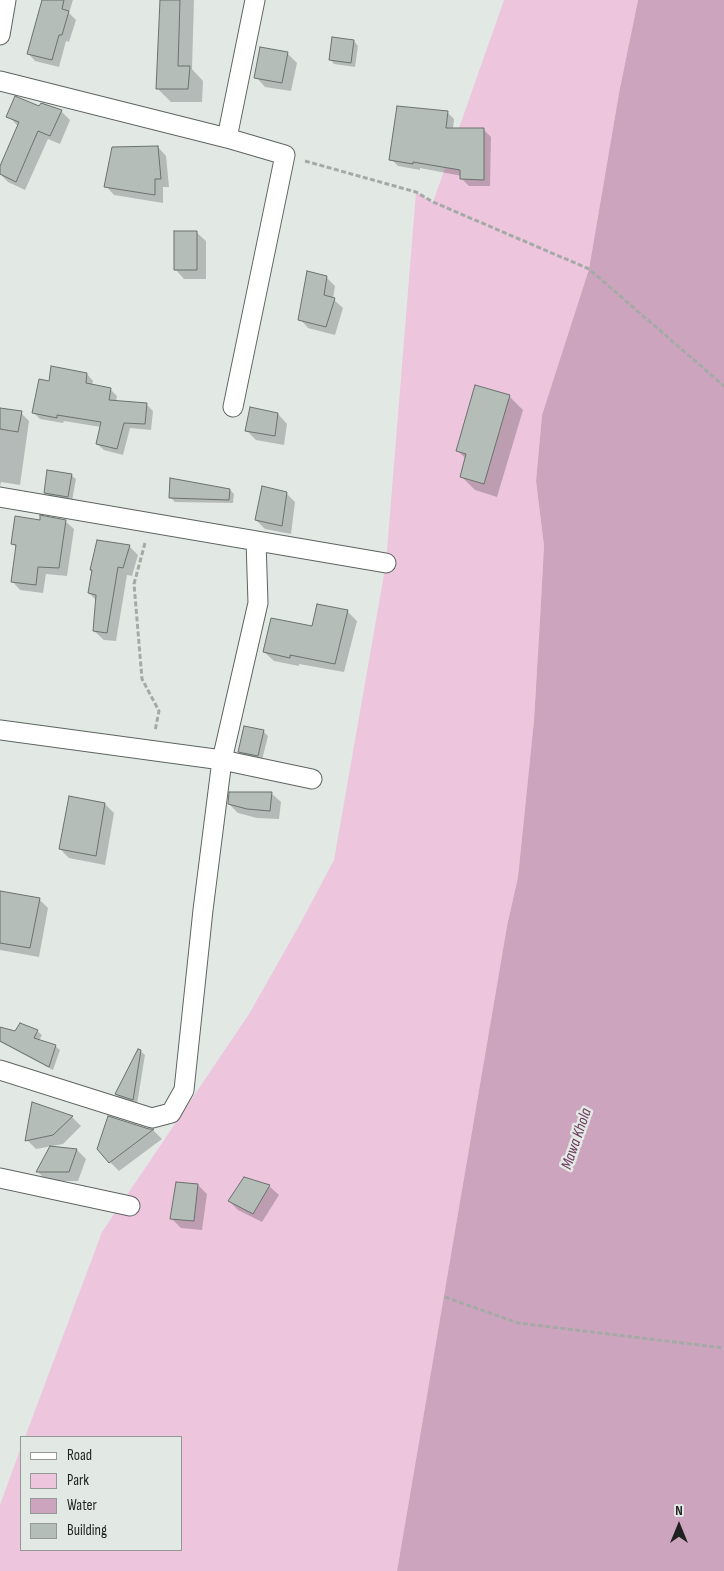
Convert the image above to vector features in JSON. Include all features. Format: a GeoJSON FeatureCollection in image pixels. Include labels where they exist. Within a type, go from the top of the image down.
{"type":"FeatureCollection","features":[{"type":"Feature","properties":{"kind":"street"},"geometry":{"type":"LineString","coordinates":[[0,35],[6,0]]}},
{"type":"Feature","properties":{"kind":"street"},"geometry":{"type":"LineString","coordinates":[[226,138],[255,0]]}},
{"type":"Feature","properties":{"kind":"street"},"geometry":{"type":"LineString","coordinates":[[0,81],[226,138],[285,155],[233,407]]}},
{"type":"Feature","properties":{"kind":"street"},"geometry":{"type":"LineString","coordinates":[[0,497],[386,563]]}},
{"type":"Feature","properties":{"kind":"street"},"geometry":{"type":"LineString","coordinates":[[0,1070],[152,1118],[171,1113],[184,1090],[203,910],[222,760],[258,603],[256,541]]}},
{"type":"Feature","properties":{"kind":"street"},"geometry":{"type":"LineString","coordinates":[[0,730],[222,760],[312,780]]}},
{"type":"Feature","properties":{"kind":"street"},"geometry":{"type":"LineString","coordinates":[[0,1178],[130,1206]]}},
{"type":"Feature","properties":{"kind":"path"},"geometry":{"type":"LineString","coordinates":[[285,155],[416,192],[433,202],[589,269],[724,386]]}},
{"type":"Feature","properties":{"kind":"path"},"geometry":{"type":"LineString","coordinates":[[150,524],[134,584],[142,679],[159,712],[151,750]]}},
{"type":"Feature","properties":{"kind":"path"},"geometry":{"type":"LineString","coordinates":[[445,1297],[518,1323],[724,1348]]}},
{"type":"Feature","properties":{"kind":"green space"},"geometry":{"type":"Polygon","coordinates":[[[504,0],[638,0],[619,93],[589,269],[542,415],[536,481],[544,546],[534,720],[518,877],[507,926],[397,1571],[0,1571],[0,1505],[20,1450],[20,1551],[182,1551],[182,1436],[25,1436],[102,1232],[249,1014],[334,860],[386,563],[416,192],[433,202],[504,0]]]}},
{"type":"Feature","properties":{"kind":"water","name":"Mawa Khola"},"geometry":{"type":"Polygon","coordinates":[[[638,0],[724,0],[724,1571],[397,1571],[507,926],[518,877],[534,720],[544,546],[536,481],[542,415],[589,269],[619,93],[638,0]]]}},
{"type":"Feature","properties":{"kind":"building"},"geometry":{"type":"Polygon","coordinates":[[[42,0],[64,0],[62,9],[69,11],[62,35],[59,35],[52,60],[27,54],[42,0]]]}},
{"type":"Feature","properties":{"kind":"building"},"geometry":{"type":"Polygon","coordinates":[[[160,0],[180,0],[178,66],[190,66],[188,89],[156,89],[160,0]]]}},
{"type":"Feature","properties":{"kind":"building"},"geometry":{"type":"Polygon","coordinates":[[[332,37],[354,40],[351,63],[329,60],[332,37]]]}},
{"type":"Feature","properties":{"kind":"building"},"geometry":{"type":"Polygon","coordinates":[[[260,47],[288,52],[282,83],[254,78],[260,47]]]}},
{"type":"Feature","properties":{"kind":"building"},"geometry":{"type":"Polygon","coordinates":[[[15,96],[39,106],[41,103],[62,110],[50,136],[38,131],[16,182],[0,174],[0,166],[19,122],[6,117],[15,96]]]}},
{"type":"Feature","properties":{"kind":"building"},"geometry":{"type":"Polygon","coordinates":[[[397,106],[448,111],[446,128],[484,128],[484,180],[460,179],[460,170],[389,160],[397,106]]]}},
{"type":"Feature","properties":{"kind":"building"},"geometry":{"type":"Polygon","coordinates":[[[158,146],[161,179],[155,179],[155,195],[104,187],[112,147],[158,146]]]}},
{"type":"Feature","properties":{"kind":"building"},"geometry":{"type":"Polygon","coordinates":[[[174,231],[197,231],[197,270],[174,270],[174,231]]]}},
{"type":"Feature","properties":{"kind":"building"},"geometry":{"type":"Polygon","coordinates":[[[307,271],[327,276],[324,295],[335,298],[326,327],[298,320],[307,271]]]}},
{"type":"Feature","properties":{"kind":"building"},"geometry":{"type":"Polygon","coordinates":[[[51,366],[87,373],[86,383],[111,388],[109,400],[147,403],[145,424],[124,423],[117,449],[96,444],[101,422],[57,415],[57,418],[32,413],[39,379],[49,381],[51,366]]]}},
{"type":"Feature","properties":{"kind":"building"},"geometry":{"type":"Polygon","coordinates":[[[475,385],[510,395],[484,484],[460,477],[466,454],[456,451],[475,385]]]}},
{"type":"Feature","properties":{"kind":"building"},"geometry":{"type":"Polygon","coordinates":[[[250,407],[278,413],[275,436],[245,431],[250,407]]]}},
{"type":"Feature","properties":{"kind":"building"},"geometry":{"type":"Polygon","coordinates":[[[0,408],[22,411],[18,432],[0,429],[0,408]]]}},
{"type":"Feature","properties":{"kind":"building"},"geometry":{"type":"Polygon","coordinates":[[[47,470],[72,474],[68,497],[44,493],[47,470]]]}},
{"type":"Feature","properties":{"kind":"building"},"geometry":{"type":"Polygon","coordinates":[[[170,478],[230,489],[229,500],[169,498],[170,478]]]}},
{"type":"Feature","properties":{"kind":"building"},"geometry":{"type":"Polygon","coordinates":[[[262,486],[287,492],[282,526],[255,520],[262,486]]]}},
{"type":"Feature","properties":{"kind":"building"},"geometry":{"type":"Polygon","coordinates":[[[40,515],[66,520],[59,568],[38,567],[36,585],[11,582],[16,545],[11,544],[15,516],[40,520],[40,515]]]}},
{"type":"Feature","properties":{"kind":"building"},"geometry":{"type":"Polygon","coordinates":[[[97,540],[130,545],[123,568],[118,567],[107,633],[93,631],[96,595],[88,593],[92,570],[90,570],[97,540]]]}},
{"type":"Feature","properties":{"kind":"building"},"geometry":{"type":"Polygon","coordinates":[[[317,604],[348,610],[335,664],[263,652],[271,618],[312,626],[317,604]]]}},
{"type":"Feature","properties":{"kind":"building"},"geometry":{"type":"Polygon","coordinates":[[[244,726],[264,730],[258,756],[238,752],[244,726]]]}},
{"type":"Feature","properties":{"kind":"building"},"geometry":{"type":"Polygon","coordinates":[[[229,792],[272,792],[270,811],[247,809],[228,804],[229,792]]]}},
{"type":"Feature","properties":{"kind":"building"},"geometry":{"type":"Polygon","coordinates":[[[69,796],[105,803],[96,856],[59,849],[69,796]]]}},
{"type":"Feature","properties":{"kind":"building"},"geometry":{"type":"Polygon","coordinates":[[[0,891],[40,898],[30,948],[0,943],[0,891]]]}},
{"type":"Feature","properties":{"kind":"building"},"geometry":{"type":"Polygon","coordinates":[[[20,1023],[38,1030],[34,1038],[56,1045],[49,1067],[0,1041],[0,1027],[15,1031],[20,1023]]]}},
{"type":"Feature","properties":{"kind":"building"},"geometry":{"type":"Polygon","coordinates":[[[138,1049],[141,1050],[133,1100],[115,1094],[138,1049]]]}},
{"type":"Feature","properties":{"kind":"building"},"geometry":{"type":"Polygon","coordinates":[[[32,1102],[73,1116],[53,1135],[25,1141],[32,1102]]]}},
{"type":"Feature","properties":{"kind":"building"},"geometry":{"type":"Polygon","coordinates":[[[108,1116],[154,1129],[109,1163],[97,1149],[108,1116]]]}},
{"type":"Feature","properties":{"kind":"building"},"geometry":{"type":"Polygon","coordinates":[[[50,1146],[77,1149],[69,1172],[36,1172],[50,1146]]]}},
{"type":"Feature","properties":{"kind":"building"},"geometry":{"type":"Polygon","coordinates":[[[244,1177],[270,1185],[253,1214],[228,1201],[244,1177]]]}},
{"type":"Feature","properties":{"kind":"building"},"geometry":{"type":"Polygon","coordinates":[[[176,1182],[198,1184],[194,1221],[170,1219],[176,1182]]]}}]}
